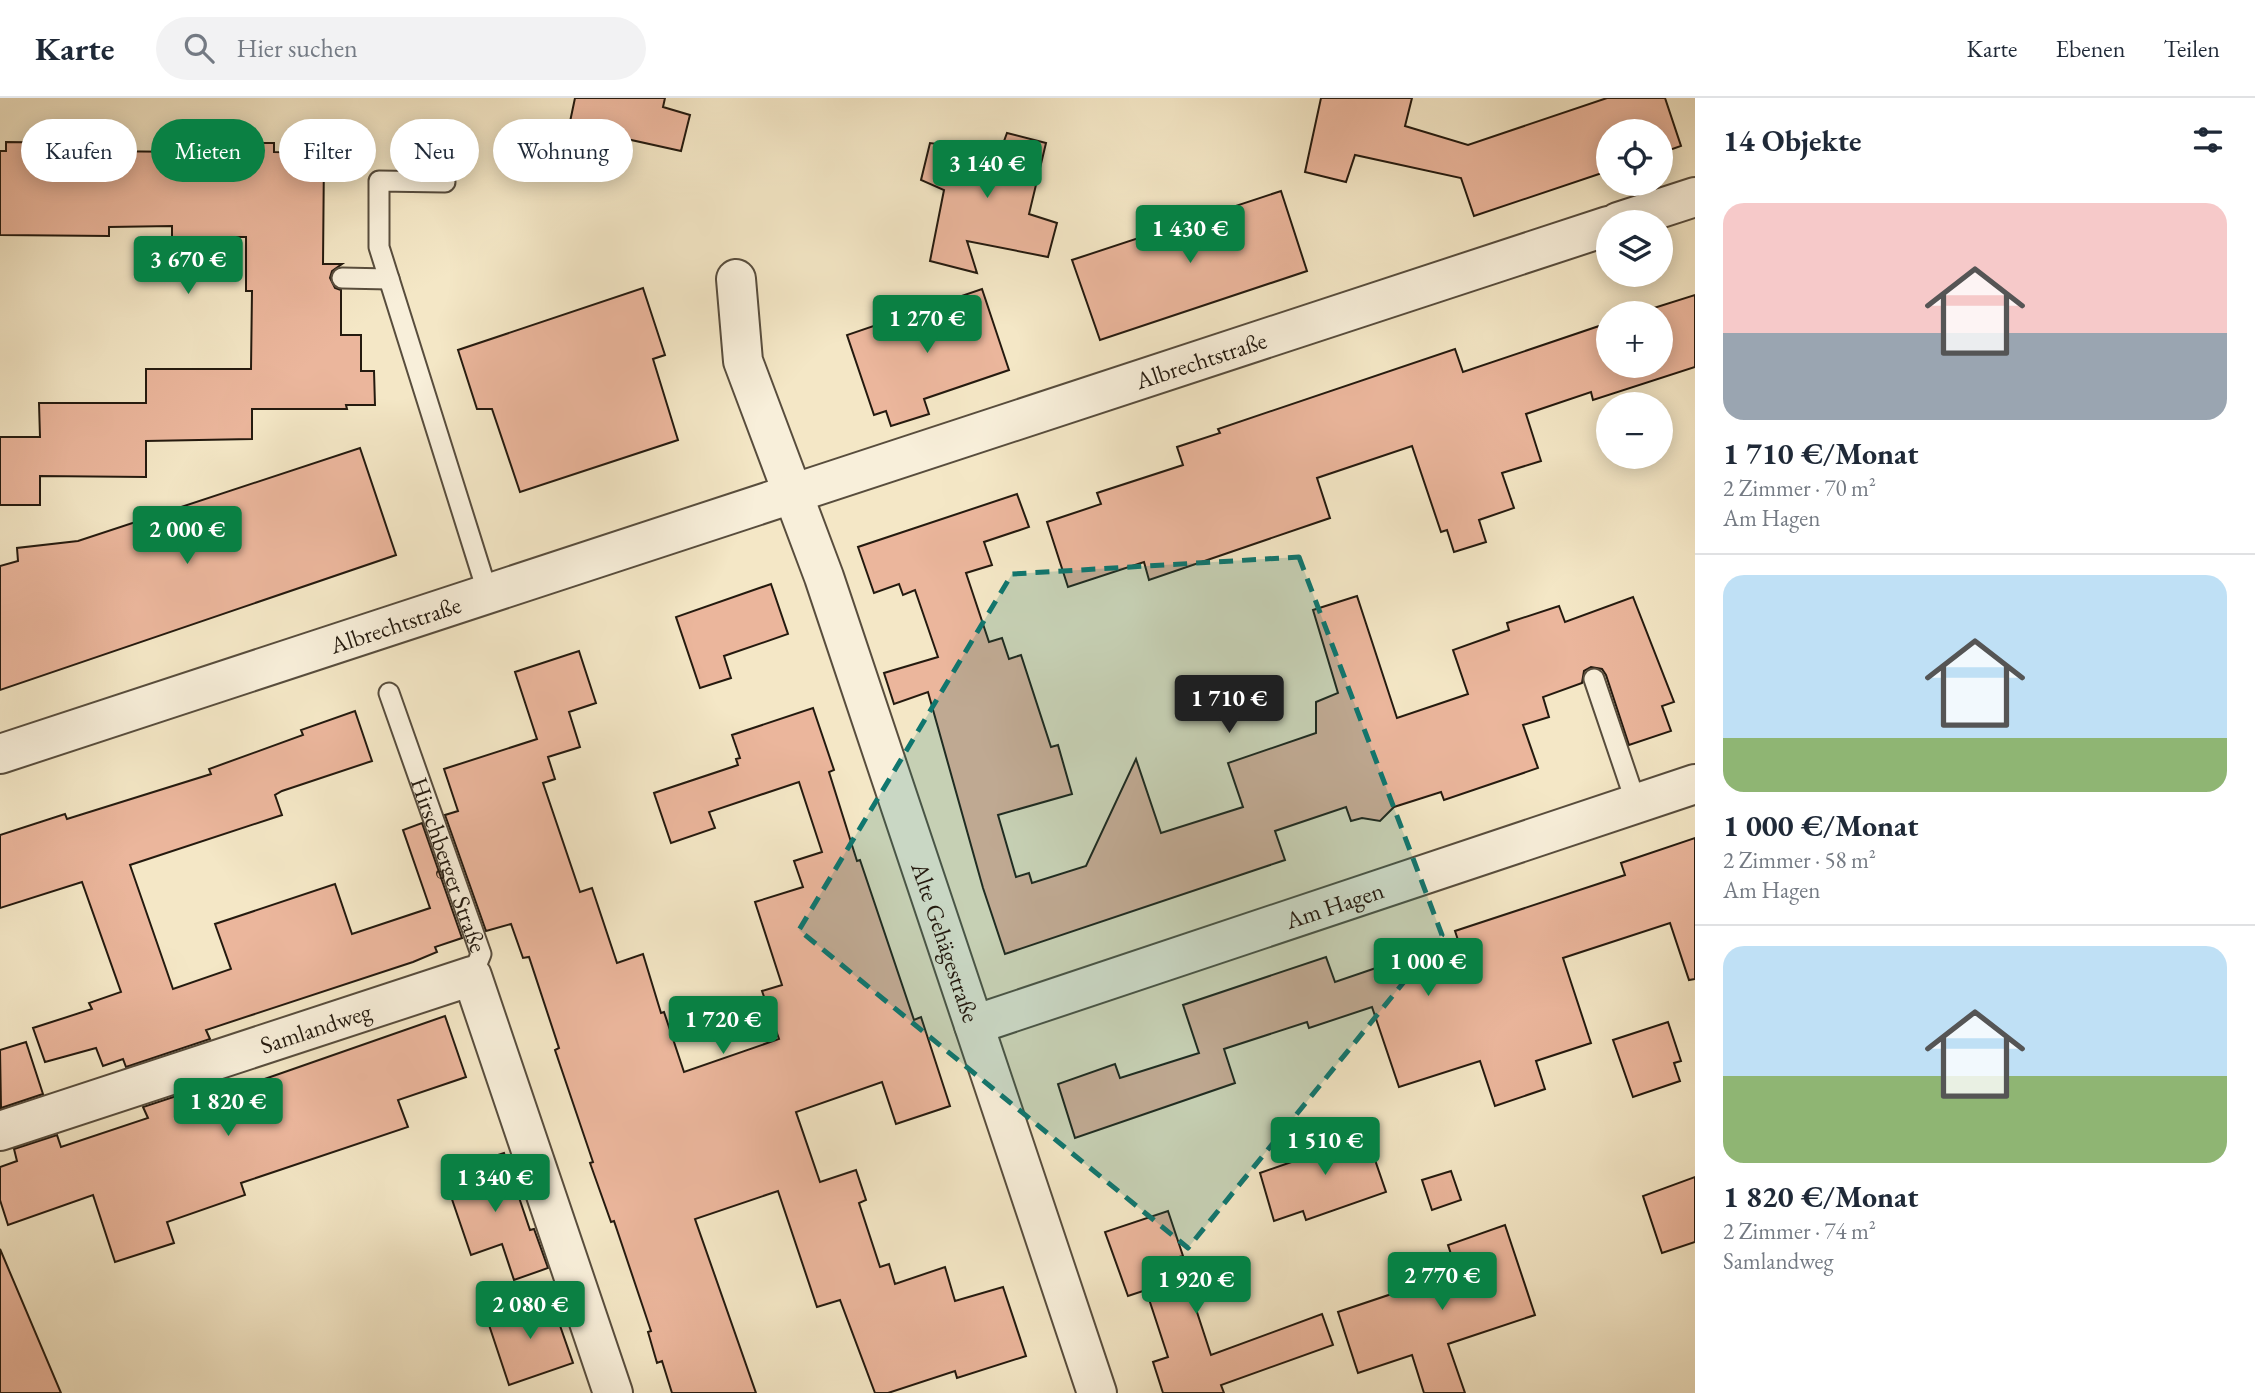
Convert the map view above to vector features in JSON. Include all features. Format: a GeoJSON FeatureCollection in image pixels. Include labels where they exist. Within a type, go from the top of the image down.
{"type":"FeatureCollection","features":[{"type":"Feature","properties":{"kind":"street"},"geometry":{"type":"LineString","coordinates":[[1655,210],[1695,197]]}},
{"type":"Feature","properties":{"kind":"street","name":"Albrechtstraße"},"geometry":{"type":"LineString","coordinates":[[0,754],[1596,230]]}},
{"type":"Feature","properties":{"kind":"street"},"geometry":{"type":"LineString","coordinates":[[736,279],[743,361],[793,493]]}},
{"type":"Feature","properties":{"kind":"street","name":"Alte Gehägestraße"},"geometry":{"type":"LineString","coordinates":[[793,493],[1097,1393]]}},
{"type":"Feature","properties":{"kind":"street","name":"Am Hagen"},"geometry":{"type":"LineString","coordinates":[[974,1025],[1144,977],[1695,784]]}},
{"type":"Feature","properties":{"kind":"street","name":"Samlandweg"},"geometry":{"type":"LineString","coordinates":[[0,1131],[472,976]]}},
{"type":"Feature","properties":{"kind":"street","name":"Hirschberger Straße"},"geometry":{"type":"LineString","coordinates":[[472,976],[613,1393]]}},
{"type":"Feature","properties":{"kind":"lane"},"geometry":{"type":"LineString","coordinates":[[390,181],[379,181],[379,247],[488,594]]}},
{"type":"Feature","properties":{"kind":"lane"},"geometry":{"type":"LineString","coordinates":[[342,278],[389,279]]}},
{"type":"Feature","properties":{"kind":"lane"},"geometry":{"type":"LineString","coordinates":[[1594,679],[1636,803]]}},
{"type":"Feature","properties":{"kind":"lane","name":"Hirschberger Straße"},"geometry":{"type":"LineString","coordinates":[[389,693],[481,954],[472,976]]}},
{"type":"Feature","properties":{"kind":"highlighted area"},"geometry":{"type":"Polygon","coordinates":[[[1299,557],[1442,935],[1188,1248],[799,930],[1012,574],[1299,557]]]}},
{"type":"Feature","properties":{"kind":"building"},"geometry":{"type":"Polygon","coordinates":[[[575,98],[665,98],[663,107],[690,115],[681,151],[633,140],[633,119],[571,119],[575,98]]]}},
{"type":"Feature","properties":{"kind":"building"},"geometry":{"type":"Polygon","coordinates":[[[1321,98],[1412,98],[1405,126],[1468,145],[1607,98],[1665,98],[1672,119],[1596,119],[1596,175],[1474,216],[1461,178],[1355,155],[1346,182],[1305,172],[1321,98]]]}},
{"type":"Feature","properties":{"kind":"building"},"geometry":{"type":"Polygon","coordinates":[[[1673,122],[1681,146],[1673,149],[1673,122]]]}},
{"type":"Feature","properties":{"kind":"building"},"geometry":{"type":"Polygon","coordinates":[[[1007,133],[1046,143],[1029,214],[1057,223],[1048,257],[967,241],[977,273],[930,261],[944,190],[921,180],[930,143],[1000,152],[1007,133]]]}},
{"type":"Feature","properties":{"kind":"building"},"geometry":{"type":"Polygon","coordinates":[[[6,142],[21,142],[21,182],[137,182],[137,151],[151,152],[151,182],[265,182],[265,143],[274,143],[274,152],[279,152],[279,182],[324,182],[323,264],[342,264],[332,271],[330,278],[335,288],[341,290],[341,335],[361,335],[361,371],[374,371],[375,405],[346,405],[347,409],[252,409],[252,439],[146,441],[146,477],[40,476],[40,505],[0,505],[0,437],[40,437],[39,403],[146,403],[146,369],[251,369],[252,291],[246,291],[246,237],[172,237],[172,226],[109,227],[109,236],[0,235],[0,151],[6,151],[6,142]]]}},
{"type":"Feature","properties":{"kind":"building"},"geometry":{"type":"Polygon","coordinates":[[[1281,191],[1307,271],[1100,340],[1072,260],[1281,191]]]}},
{"type":"Feature","properties":{"kind":"building"},"geometry":{"type":"Polygon","coordinates":[[[643,288],[665,355],[653,359],[678,440],[520,492],[492,409],[477,409],[458,350],[643,288]]]}},
{"type":"Feature","properties":{"kind":"building"},"geometry":{"type":"Polygon","coordinates":[[[982,289],[1009,370],[924,399],[929,414],[891,426],[886,411],[874,415],[847,335],[982,289]]]}},
{"type":"Feature","properties":{"kind":"building"},"geometry":{"type":"Polygon","coordinates":[[[1695,295],[1695,367],[1673,374],[1673,302],[1695,295]]]}},
{"type":"Feature","properties":{"kind":"building"},"geometry":{"type":"Polygon","coordinates":[[[1596,327],[1596,378],[1661,378],[1618,392],[1596,392],[1596,399],[1593,400],[1591,392],[1526,414],[1541,461],[1502,473],[1514,508],[1479,520],[1486,542],[1454,552],[1447,530],[1441,532],[1412,446],[1317,478],[1330,518],[1149,580],[1144,562],[1068,587],[1047,522],[1101,504],[1097,493],[1183,465],[1177,447],[1220,433],[1218,429],[1455,349],[1463,372],[1596,327]]]}},
{"type":"Feature","properties":{"kind":"building"},"geometry":{"type":"Polygon","coordinates":[[[360,448],[396,555],[0,690],[0,566],[18,561],[17,548],[78,541],[360,448]]]}},
{"type":"Feature","properties":{"kind":"building"},"geometry":{"type":"Polygon","coordinates":[[[1017,494],[1029,527],[984,542],[992,565],[966,573],[989,642],[1002,638],[1009,659],[1021,655],[1051,747],[1058,745],[1072,794],[998,815],[1016,877],[1029,873],[1032,883],[1086,866],[1136,759],[1161,833],[1243,807],[1228,763],[1316,733],[1316,702],[1338,693],[1313,610],[1357,596],[1397,718],[1468,694],[1453,650],[1509,630],[1507,623],[1559,606],[1565,622],[1633,597],[1674,702],[1662,706],[1671,731],[1629,745],[1606,675],[1602,669],[1591,667],[1584,671],[1582,683],[1543,697],[1549,717],[1523,725],[1538,768],[1444,800],[1441,792],[1394,807],[1380,821],[1362,818],[1351,821],[1346,807],[1275,831],[1285,860],[1005,954],[983,888],[928,692],[894,704],[884,673],[938,657],[915,590],[903,595],[899,584],[874,593],[858,547],[1017,494]]]}},
{"type":"Feature","properties":{"kind":"building"},"geometry":{"type":"Polygon","coordinates":[[[771,584],[788,634],[724,656],[731,678],[700,688],[676,617],[771,584]]]}},
{"type":"Feature","properties":{"kind":"building"},"geometry":{"type":"Polygon","coordinates":[[[579,651],[596,703],[569,712],[580,747],[548,757],[555,779],[543,783],[580,892],[592,888],[617,963],[643,954],[661,1013],[664,1012],[684,1072],[779,1039],[762,991],[782,985],[755,902],[803,887],[794,861],[822,852],[799,782],[709,812],[715,828],[671,843],[654,793],[738,765],[736,759],[740,758],[732,735],[813,708],[834,770],[829,772],[857,861],[860,860],[914,1020],[921,1017],[950,1106],[896,1124],[882,1082],[796,1112],[820,1182],[856,1170],[866,1200],[859,1203],[880,1267],[889,1264],[895,1284],[945,1267],[955,1301],[1003,1287],[1026,1356],[957,1378],[955,1371],[888,1393],[875,1393],[840,1300],[817,1307],[778,1191],[695,1219],[756,1393],[672,1393],[662,1361],[657,1363],[648,1332],[651,1331],[614,1221],[611,1222],[590,1163],[593,1162],[555,1050],[559,1048],[529,957],[523,958],[511,924],[486,931],[445,815],[458,811],[444,769],[537,739],[515,672],[579,651]]]}},
{"type":"Feature","properties":{"kind":"building"},"geometry":{"type":"Polygon","coordinates":[[[355,711],[372,761],[275,795],[282,815],[130,865],[173,989],[231,969],[215,924],[335,884],[352,934],[430,908],[403,830],[422,823],[462,938],[435,947],[437,952],[413,962],[206,1030],[210,1039],[126,1067],[123,1059],[103,1066],[96,1048],[45,1062],[33,1028],[92,1009],[89,1003],[121,992],[82,882],[0,908],[0,835],[65,814],[67,819],[211,774],[209,769],[303,735],[301,730],[355,711]]]}},
{"type":"Feature","properties":{"kind":"building"},"geometry":{"type":"Polygon","coordinates":[[[1695,838],[1695,979],[1689,980],[1670,923],[1563,958],[1591,1043],[1536,1061],[1545,1089],[1495,1106],[1480,1061],[1399,1087],[1372,1007],[1309,1028],[1307,1022],[1224,1049],[1235,1083],[1075,1138],[1058,1084],[1115,1064],[1120,1078],[1199,1053],[1183,1005],[1326,957],[1335,982],[1458,940],[1455,931],[1625,875],[1621,863],[1695,838]]]}},
{"type":"Feature","properties":{"kind":"building"},"geometry":{"type":"Polygon","coordinates":[[[445,1016],[466,1077],[398,1100],[408,1127],[241,1183],[245,1195],[167,1222],[174,1243],[115,1262],[93,1195],[8,1225],[0,1200],[0,1167],[17,1161],[14,1149],[57,1135],[61,1147],[148,1118],[143,1107],[225,1080],[229,1090],[256,1082],[445,1016]]]}},
{"type":"Feature","properties":{"kind":"building"},"geometry":{"type":"Polygon","coordinates":[[[1668,1022],[1681,1061],[1674,1063],[1680,1081],[1633,1097],[1613,1040],[1668,1022]]]}},
{"type":"Feature","properties":{"kind":"building"},"geometry":{"type":"Polygon","coordinates":[[[26,1042],[43,1094],[1,1108],[0,1050],[26,1042]]]}},
{"type":"Feature","properties":{"kind":"building"},"geometry":{"type":"Polygon","coordinates":[[[1363,1125],[1386,1192],[1306,1220],[1303,1211],[1274,1221],[1260,1173],[1300,1159],[1297,1148],[1363,1125]]]}},
{"type":"Feature","properties":{"kind":"building"},"geometry":{"type":"Polygon","coordinates":[[[504,1153],[530,1230],[534,1229],[548,1268],[514,1280],[502,1244],[471,1255],[443,1173],[504,1153]]]}},
{"type":"Feature","properties":{"kind":"building"},"geometry":{"type":"Polygon","coordinates":[[[1451,1171],[1461,1200],[1432,1210],[1422,1180],[1451,1171]]]}},
{"type":"Feature","properties":{"kind":"building"},"geometry":{"type":"Polygon","coordinates":[[[1695,1177],[1695,1242],[1662,1253],[1643,1196],[1695,1177]]]}},
{"type":"Feature","properties":{"kind":"building"},"geometry":{"type":"Polygon","coordinates":[[[1168,1211],[1183,1256],[1179,1257],[1211,1355],[1322,1314],[1333,1345],[1221,1385],[1224,1393],[1163,1393],[1153,1362],[1168,1357],[1146,1290],[1128,1296],[1105,1232],[1168,1211]]]}},
{"type":"Feature","properties":{"kind":"building"},"geometry":{"type":"Polygon","coordinates":[[[1505,1225],[1535,1315],[1448,1344],[1465,1393],[1424,1393],[1412,1355],[1358,1373],[1338,1312],[1457,1272],[1448,1245],[1505,1225]]]}},
{"type":"Feature","properties":{"kind":"building"},"geometry":{"type":"Polygon","coordinates":[[[0,1249],[61,1393],[0,1393],[0,1249]]]}},
{"type":"Feature","properties":{"kind":"building"},"geometry":{"type":"Polygon","coordinates":[[[550,1297],[573,1363],[509,1385],[488,1322],[507,1316],[506,1311],[550,1297]]]}}]}
